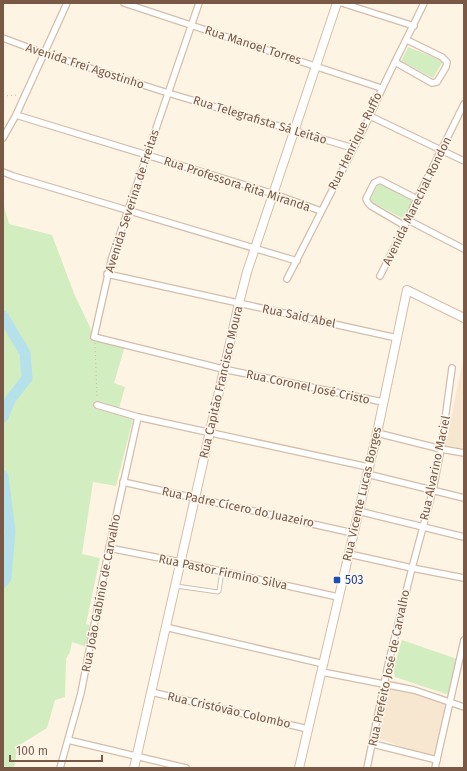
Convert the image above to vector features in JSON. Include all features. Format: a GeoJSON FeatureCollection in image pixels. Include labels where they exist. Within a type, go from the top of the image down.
{"type":"FeatureCollection","features":[{"type":"Feature","properties":{"kind":"main road","name":"Rua Capitão Francisco Moura"},"geometry":{"type":"LineString","coordinates":[[134,768],[223,369],[247,272],[256,249],[337,3]]}},
{"type":"Feature","properties":{"kind":"main road","name":"Rua Vicente Lucas Borges"},"geometry":{"type":"LineString","coordinates":[[299,768],[377,433],[407,290],[464,318]]}},
{"type":"Feature","properties":{"kind":"street"},"geometry":{"type":"LineString","coordinates":[[3,138],[16,115],[67,3]]}},
{"type":"Feature","properties":{"kind":"street","name":"Rua Manoel Torres"},"geometry":{"type":"LineString","coordinates":[[124,3],[381,88]]}},
{"type":"Feature","properties":{"kind":"street","name":"Avenida Severina de Freitas"},"geometry":{"type":"LineString","coordinates":[[94,337],[108,274],[198,3]]}},
{"type":"Feature","properties":{"kind":"street"},"geometry":{"type":"LineString","coordinates":[[342,3],[414,26]]}},
{"type":"Feature","properties":{"kind":"street","name":"Rua Henrique Ruffo"},"geometry":{"type":"LineString","coordinates":[[287,279],[370,116],[381,88],[414,26],[424,3]]}},
{"type":"Feature","properties":{"kind":"street","name":"Avenida Frei Agostinho"},"geometry":{"type":"LineString","coordinates":[[3,38],[43,53],[168,93]]}},
{"type":"Feature","properties":{"kind":"street"},"geometry":{"type":"LineString","coordinates":[[395,62],[432,83],[438,82],[446,67],[447,62],[442,57],[406,40]]}},
{"type":"Feature","properties":{"kind":"street","name":"Rua Telegrafista Sá Leitão"},"geometry":{"type":"LineString","coordinates":[[168,93],[353,148]]}},
{"type":"Feature","properties":{"kind":"street","name":"Avenida Marechal Rondon"},"geometry":{"type":"LineString","coordinates":[[380,276],[464,104]]}},
{"type":"Feature","properties":{"kind":"street","name":"Rua Professora Rita Miranda"},"geometry":{"type":"LineString","coordinates":[[16,115],[274,194],[321,211]]}},
{"type":"Feature","properties":{"kind":"street"},"geometry":{"type":"LineString","coordinates":[[370,116],[464,161]]}},
{"type":"Feature","properties":{"kind":"street"},"geometry":{"type":"LineString","coordinates":[[3,172],[297,261]]}},
{"type":"Feature","properties":{"kind":"street"},"geometry":{"type":"LineString","coordinates":[[417,198],[380,180],[374,183],[366,199],[368,204],[371,206],[464,249]]}},
{"type":"Feature","properties":{"kind":"street","name":"Rua Said Abel"},"geometry":{"type":"LineString","coordinates":[[108,274],[397,338]]}},
{"type":"Feature","properties":{"kind":"street","name":"Rua Coronel José Cristo"},"geometry":{"type":"LineString","coordinates":[[94,337],[223,369],[383,402]]}},
{"type":"Feature","properties":{"kind":"street","name":"Rua Alvarino Maciel"},"geometry":{"type":"LineString","coordinates":[[412,568],[433,490],[441,450],[452,368]]}},
{"type":"Feature","properties":{"kind":"street"},"geometry":{"type":"LineString","coordinates":[[98,405],[138,417],[368,470],[464,498]]}},
{"type":"Feature","properties":{"kind":"street","name":"Rua João Gabínio de Carvalho"},"geometry":{"type":"LineString","coordinates":[[60,768],[81,693],[108,548],[138,417]]}},
{"type":"Feature","properties":{"kind":"street"},"geometry":{"type":"LineString","coordinates":[[377,433],[441,450],[464,453]]}},
{"type":"Feature","properties":{"kind":"street","name":"Rua Padre Cícero do Juazeiro"},"geometry":{"type":"LineString","coordinates":[[123,482],[353,533]]}},
{"type":"Feature","properties":{"kind":"street"},"geometry":{"type":"LineString","coordinates":[[358,511],[464,537]]}},
{"type":"Feature","properties":{"kind":"street","name":"Rua Pastor Firmino Silva"},"geometry":{"type":"LineString","coordinates":[[108,548],[180,562],[338,597]]}},
{"type":"Feature","properties":{"kind":"street"},"geometry":{"type":"LineString","coordinates":[[349,554],[464,578]]}},
{"type":"Feature","properties":{"kind":"street","name":"Rua Prefeito José de Carvalho"},"geometry":{"type":"LineString","coordinates":[[367,768],[384,684],[412,568]]}},
{"type":"Feature","properties":{"kind":"street"},"geometry":{"type":"LineString","coordinates":[[165,628],[384,684],[414,690],[464,707]]}},
{"type":"Feature","properties":{"kind":"street"},"geometry":{"type":"LineString","coordinates":[[435,768],[464,640]]}},
{"type":"Feature","properties":{"kind":"street","name":"Rua Cristóvão Colombo"},"geometry":{"type":"LineString","coordinates":[[151,692],[308,729]]}},
{"type":"Feature","properties":{"kind":"street"},"geometry":{"type":"LineString","coordinates":[[68,740],[186,768]]}},
{"type":"Feature","properties":{"kind":"street"},"geometry":{"type":"LineString","coordinates":[[373,744],[437,760]]}},
{"type":"Feature","properties":{"kind":"lane"},"geometry":{"type":"LineString","coordinates":[[175,586],[218,592],[222,571]]}},
{"type":"Feature","properties":{"kind":"path"},"geometry":{"type":"LineString","coordinates":[[3,96],[24,95]]}},
{"type":"Feature","properties":{"kind":"path"},"geometry":{"type":"LineString","coordinates":[[94,337],[98,405]]}},
{"type":"Feature","properties":{"kind":"shaded area"},"geometry":{"type":"Polygon","coordinates":[[[464,355],[464,454],[444,453],[464,355]]]}},
{"type":"Feature","properties":{"kind":"shaded area"},"geometry":{"type":"Polygon","coordinates":[[[392,680],[449,697],[437,760],[378,738],[392,680]]]}},
{"type":"Feature","properties":{"kind":"green space"},"geometry":{"type":"Polygon","coordinates":[[[408,47],[443,61],[433,78],[401,61],[408,47]]]}},
{"type":"Feature","properties":{"kind":"green space"},"geometry":{"type":"Polygon","coordinates":[[[381,184],[411,200],[413,203],[407,216],[402,218],[370,200],[378,185],[381,184]]]}},
{"type":"Feature","properties":{"kind":"green space"},"geometry":{"type":"Polygon","coordinates":[[[3,203],[9,224],[52,235],[75,296],[90,327],[92,337],[125,346],[114,383],[125,387],[119,408],[94,401],[93,408],[133,419],[116,486],[93,482],[82,554],[100,558],[86,624],[92,626],[87,647],[72,642],[70,652],[66,659],[65,697],[55,700],[47,728],[18,746],[14,768],[3,768],[3,203]]]}},
{"type":"Feature","properties":{"kind":"green space"},"geometry":{"type":"Polygon","coordinates":[[[402,640],[457,659],[449,695],[395,677],[393,669],[402,640]]]}},
{"type":"Feature","properties":{"kind":"waterway"},"geometry":{"type":"LineString","coordinates":[[3,316],[25,353],[27,378],[10,400],[3,417]]}},
{"type":"Feature","properties":{"kind":"waterway"},"geometry":{"type":"LineString","coordinates":[[3,476],[10,531],[6,578],[3,582]]}},
{"type":"Feature","properties":{"kind":"place","name":"503"},"geometry":{"type":"Point","coordinates":[337,580]}}]}
